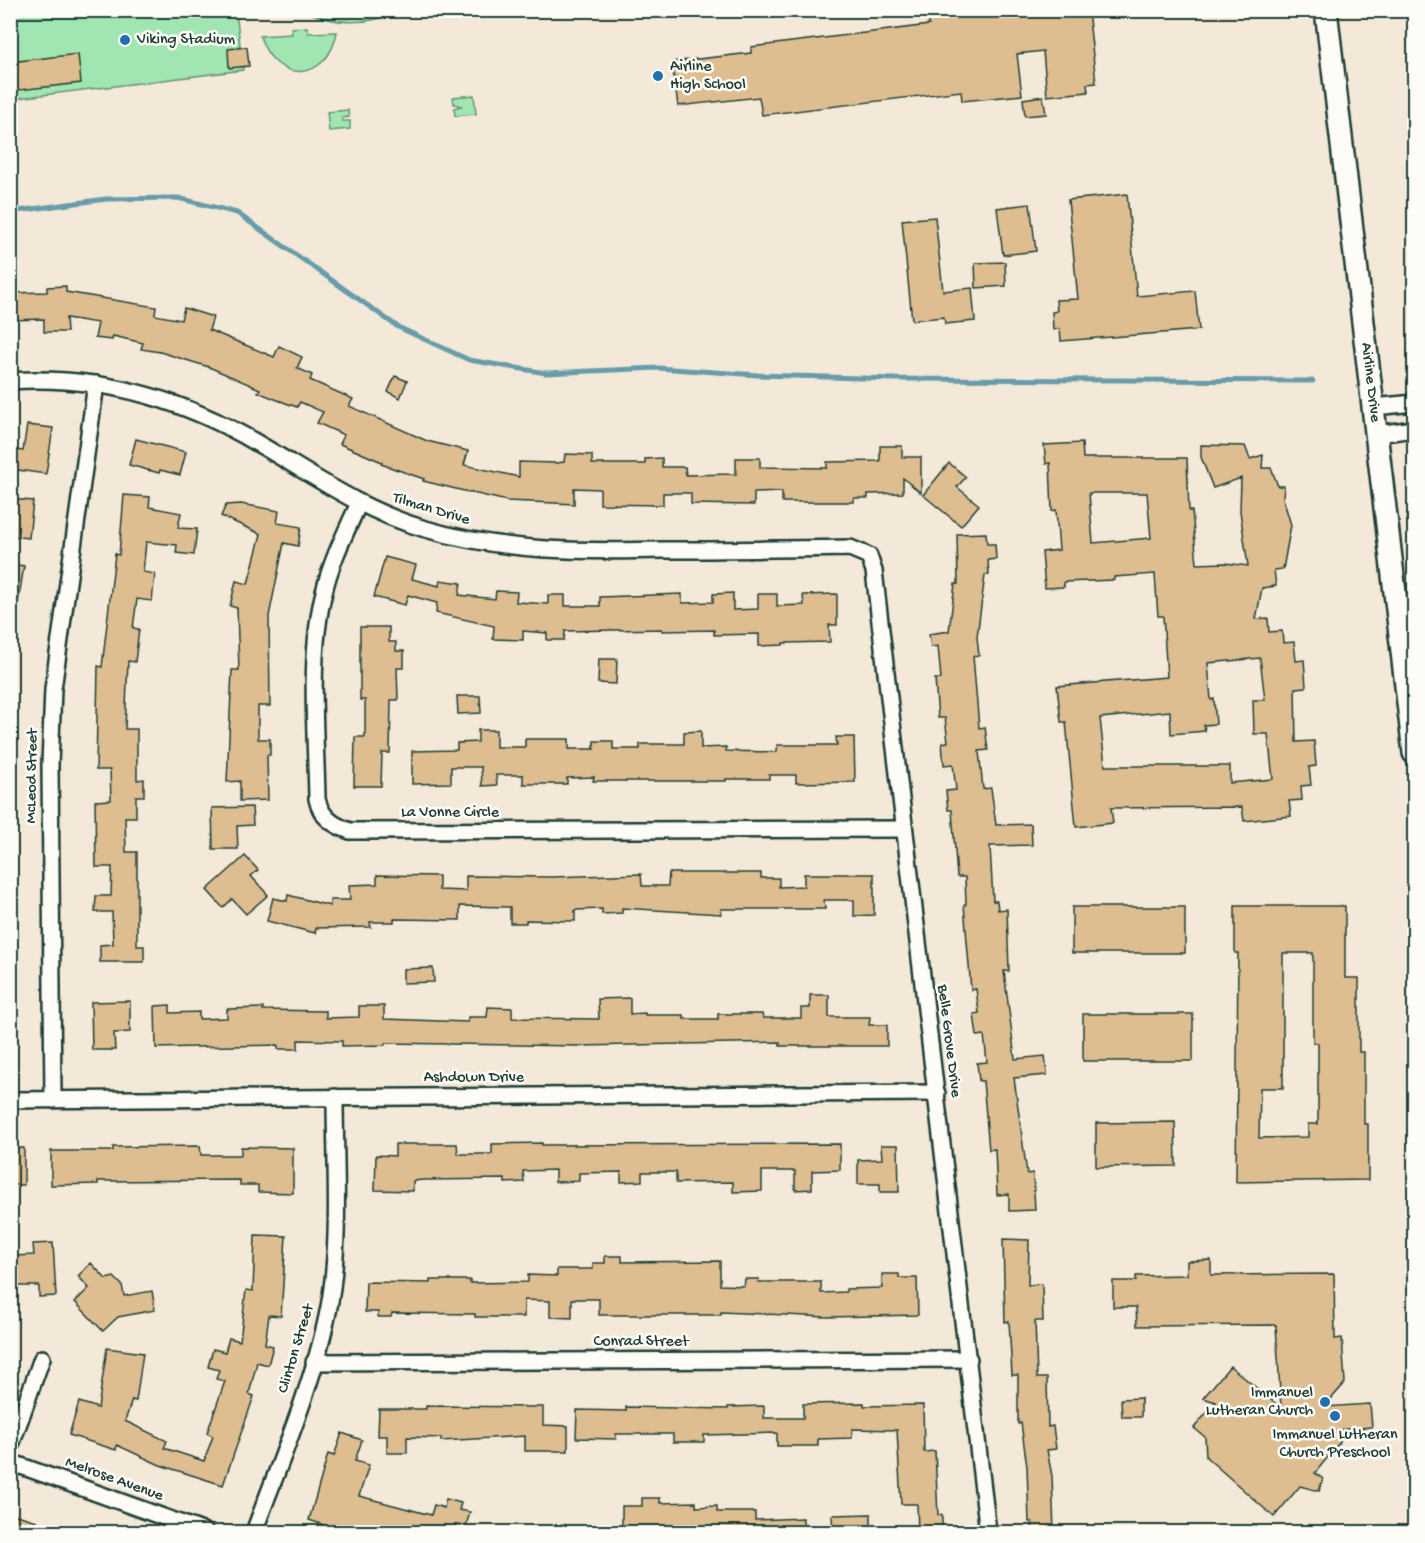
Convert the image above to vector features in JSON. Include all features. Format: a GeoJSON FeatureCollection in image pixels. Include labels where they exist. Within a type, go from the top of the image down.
{"type":"FeatureCollection","features":[{"type":"Feature","properties":{"kind":"main road","name":"Airline Drive"},"geometry":{"type":"LineString","coordinates":[[1326,10],[1414,753]]}},
{"type":"Feature","properties":{"kind":"street","name":"Tilman Drive"},"geometry":{"type":"LineString","coordinates":[[10,381],[54,380],[96,384],[159,398],[192,409],[258,443],[308,476],[359,503],[419,527],[461,539],[512,548],[585,551],[850,548],[869,556]]}},
{"type":"Feature","properties":{"kind":"street","name":"McLeod Street"},"geometry":{"type":"LineString","coordinates":[[53,1100],[50,765],[53,689],[96,384]]}},
{"type":"Feature","properties":{"kind":"street"},"geometry":{"type":"LineString","coordinates":[[1374,407],[1414,403]]}},
{"type":"Feature","properties":{"kind":"street"},"geometry":{"type":"LineString","coordinates":[[1377,434],[1414,429]]}},
{"type":"Feature","properties":{"kind":"street","name":"La Vonne Circle"},"geometry":{"type":"LineString","coordinates":[[359,503],[329,574],[319,618],[316,666],[316,799],[319,808],[332,823],[350,831],[904,829]]}},
{"type":"Feature","properties":{"kind":"street","name":"Belle Grove Drive"},"geometry":{"type":"LineString","coordinates":[[869,556],[874,571],[988,1533]]}},
{"type":"Feature","properties":{"kind":"street","name":"Ashdown Drive"},"geometry":{"type":"LineString","coordinates":[[10,1100],[937,1093]]}},
{"type":"Feature","properties":{"kind":"street","name":"Clinton Street"},"geometry":{"type":"LineString","coordinates":[[254,1533],[314,1362],[324,1329],[332,1286],[334,1097]]}},
{"type":"Feature","properties":{"kind":"street"},"geometry":{"type":"LineString","coordinates":[[10,1448],[42,1358]]}},
{"type":"Feature","properties":{"kind":"street","name":"Conrad Street"},"geometry":{"type":"LineString","coordinates":[[314,1362],[969,1359]]}},
{"type":"Feature","properties":{"kind":"street","name":"Melrose Avenue"},"geometry":{"type":"LineString","coordinates":[[10,1462],[205,1533]]}},
{"type":"Feature","properties":{"kind":"green space","name":"Viking Stadium"},"geometry":{"type":"Polygon","coordinates":[[[10,11],[236,11],[243,70],[11,99],[10,11]]]}},
{"type":"Feature","properties":{"kind":"green space"},"geometry":{"type":"Polygon","coordinates":[[[306,11],[400,11],[377,19],[353,22],[329,19],[306,11]]]}},
{"type":"Feature","properties":{"kind":"green space"},"geometry":{"type":"Polygon","coordinates":[[[307,27],[308,33],[337,32],[332,49],[323,61],[313,69],[301,72],[289,70],[277,63],[267,52],[260,36],[292,34],[291,28],[307,27]]]}},
{"type":"Feature","properties":{"kind":"green space"},"geometry":{"type":"Polygon","coordinates":[[[474,95],[476,114],[455,116],[454,108],[461,106],[454,104],[453,97],[474,95]]]}},
{"type":"Feature","properties":{"kind":"green space"},"geometry":{"type":"Polygon","coordinates":[[[348,110],[349,117],[342,118],[342,121],[350,121],[350,129],[329,131],[327,112],[348,110]]]}},
{"type":"Feature","properties":{"kind":"building","name":"Airline High School"},"geometry":{"type":"Polygon","coordinates":[[[940,10],[1088,10],[1096,83],[1087,84],[1088,92],[1047,96],[1043,51],[1017,54],[1022,95],[962,101],[961,91],[762,115],[759,97],[678,106],[672,62],[751,53],[751,47],[929,25],[928,12],[940,10]]]}},
{"type":"Feature","properties":{"kind":"building"},"geometry":{"type":"Polygon","coordinates":[[[247,47],[249,66],[229,68],[228,49],[247,47]]]}},
{"type":"Feature","properties":{"kind":"building"},"geometry":{"type":"Polygon","coordinates":[[[78,54],[81,83],[10,91],[10,62],[78,54]]]}},
{"type":"Feature","properties":{"kind":"building"},"geometry":{"type":"Polygon","coordinates":[[[1043,96],[1046,114],[1025,116],[1023,99],[1043,96]]]}},
{"type":"Feature","properties":{"kind":"building"},"geometry":{"type":"Polygon","coordinates":[[[1127,194],[1137,296],[1195,291],[1199,330],[1061,341],[1060,329],[1053,330],[1052,312],[1057,311],[1056,300],[1078,299],[1068,200],[1127,194]]]}},
{"type":"Feature","properties":{"kind":"building"},"geometry":{"type":"Polygon","coordinates":[[[1030,204],[1036,251],[1003,255],[997,208],[1030,204]]]}},
{"type":"Feature","properties":{"kind":"building"},"geometry":{"type":"Polygon","coordinates":[[[935,217],[943,291],[972,288],[975,321],[945,324],[944,317],[912,320],[902,220],[935,217]]]}},
{"type":"Feature","properties":{"kind":"building"},"geometry":{"type":"Polygon","coordinates":[[[1005,262],[1006,286],[976,288],[975,263],[1005,262]]]}},
{"type":"Feature","properties":{"kind":"building"},"geometry":{"type":"Polygon","coordinates":[[[66,286],[66,292],[156,307],[155,315],[181,320],[184,308],[213,317],[209,330],[274,357],[279,346],[302,357],[297,368],[312,375],[310,380],[353,399],[349,406],[427,441],[468,451],[464,465],[519,477],[519,462],[564,462],[565,454],[592,455],[592,464],[645,464],[645,459],[662,458],[662,467],[685,467],[686,475],[736,474],[736,458],[760,458],[760,467],[827,468],[827,462],[880,461],[880,446],[902,446],[902,457],[921,457],[921,493],[903,478],[903,493],[868,494],[868,498],[854,498],[854,502],[782,502],[782,492],[754,493],[754,505],[691,504],[691,493],[663,493],[663,505],[600,504],[600,489],[574,488],[574,504],[507,501],[460,490],[423,481],[424,479],[381,464],[382,462],[340,444],[344,435],[317,423],[323,412],[300,402],[297,407],[258,392],[260,389],[209,367],[160,352],[141,349],[143,343],[113,336],[112,340],[95,338],[98,323],[66,318],[67,332],[44,332],[44,319],[10,320],[10,293],[47,292],[47,287],[66,286]]]}},
{"type":"Feature","properties":{"kind":"building"},"geometry":{"type":"Polygon","coordinates":[[[395,376],[407,381],[400,398],[388,392],[395,376]]]}},
{"type":"Feature","properties":{"kind":"building"},"geometry":{"type":"Polygon","coordinates":[[[27,425],[53,428],[46,474],[11,469],[14,450],[23,451],[27,425]]]}},
{"type":"Feature","properties":{"kind":"building"},"geometry":{"type":"Polygon","coordinates":[[[136,439],[186,452],[180,475],[160,470],[159,473],[129,465],[136,439]]]}},
{"type":"Feature","properties":{"kind":"building"},"geometry":{"type":"Polygon","coordinates":[[[1082,443],[1083,458],[1187,458],[1189,511],[1192,511],[1197,564],[1225,563],[1248,566],[1240,511],[1241,478],[1213,488],[1201,457],[1201,445],[1245,446],[1250,459],[1263,455],[1262,468],[1271,468],[1278,486],[1284,486],[1283,498],[1291,525],[1283,569],[1274,570],[1276,586],[1262,588],[1256,619],[1268,618],[1269,632],[1282,631],[1283,643],[1294,642],[1296,661],[1304,660],[1306,687],[1295,688],[1296,742],[1314,741],[1316,766],[1309,767],[1311,785],[1301,786],[1302,800],[1289,801],[1291,816],[1244,821],[1242,807],[1111,808],[1113,823],[1076,827],[1066,722],[1061,722],[1057,686],[1167,677],[1163,616],[1158,616],[1155,574],[1114,577],[1114,580],[1064,582],[1064,587],[1045,588],[1042,552],[1059,550],[1056,510],[1052,511],[1050,463],[1046,464],[1044,445],[1082,443]],[[1089,493],[1093,543],[1151,538],[1147,493],[1089,493]],[[1260,658],[1208,663],[1211,700],[1214,699],[1216,724],[1204,725],[1205,731],[1171,734],[1170,711],[1100,718],[1105,766],[1230,766],[1230,783],[1273,779],[1268,734],[1254,734],[1253,700],[1265,700],[1260,658]]]}},
{"type":"Feature","properties":{"kind":"building"},"geometry":{"type":"Polygon","coordinates":[[[949,463],[966,477],[957,487],[979,505],[961,526],[923,495],[949,463]]]}},
{"type":"Feature","properties":{"kind":"building"},"geometry":{"type":"Polygon","coordinates":[[[124,495],[150,497],[149,507],[181,513],[178,528],[197,529],[194,555],[176,553],[177,545],[146,542],[143,572],[155,574],[152,601],[137,599],[133,628],[139,629],[135,662],[128,661],[125,729],[137,729],[137,780],[144,779],[144,796],[136,796],[136,817],[125,817],[126,852],[137,852],[137,946],[144,946],[144,962],[100,962],[100,945],[113,944],[112,912],[95,912],[96,896],[111,896],[112,867],[96,867],[95,801],[111,800],[110,770],[96,770],[98,666],[102,667],[115,554],[119,555],[124,495]]]}},
{"type":"Feature","properties":{"kind":"building"},"geometry":{"type":"Polygon","coordinates":[[[10,499],[33,501],[29,538],[10,536],[10,499]]]}},
{"type":"Feature","properties":{"kind":"building"},"geometry":{"type":"Polygon","coordinates":[[[241,504],[279,511],[277,523],[301,527],[298,546],[284,543],[269,616],[270,706],[258,706],[258,739],[270,739],[270,755],[267,755],[268,800],[240,801],[240,781],[227,782],[232,670],[239,670],[237,608],[230,606],[236,581],[248,584],[261,534],[221,516],[226,505],[241,504]]]}},
{"type":"Feature","properties":{"kind":"building"},"geometry":{"type":"Polygon","coordinates":[[[986,533],[987,544],[995,544],[996,559],[988,560],[989,575],[985,575],[977,637],[979,656],[973,656],[979,728],[985,727],[988,750],[979,751],[983,789],[991,788],[996,825],[1031,824],[1032,845],[990,846],[993,901],[997,901],[998,910],[1007,909],[1009,971],[1004,971],[1015,1059],[1045,1056],[1047,1075],[1014,1078],[1027,1174],[1033,1173],[1035,1210],[1009,1211],[1009,1194],[997,1195],[995,1149],[989,1150],[983,1081],[979,1081],[977,1063],[987,1062],[984,1035],[977,1036],[974,1014],[979,1013],[976,989],[971,990],[964,905],[966,904],[965,877],[957,877],[952,810],[948,810],[946,791],[956,790],[953,764],[944,765],[942,743],[948,742],[945,718],[938,718],[935,679],[941,679],[938,646],[931,647],[929,634],[949,631],[955,584],[958,584],[957,534],[986,533]]]}},
{"type":"Feature","properties":{"kind":"building"},"geometry":{"type":"Polygon","coordinates":[[[385,557],[416,565],[412,579],[439,586],[440,580],[461,583],[459,595],[495,599],[496,591],[517,592],[516,602],[548,604],[548,595],[565,595],[565,606],[600,606],[600,597],[682,594],[682,603],[713,602],[713,594],[733,593],[733,610],[758,609],[758,594],[777,594],[777,606],[804,605],[803,595],[837,594],[837,625],[829,625],[830,642],[759,646],[759,634],[714,635],[714,630],[565,631],[564,640],[547,640],[547,633],[523,631],[523,640],[493,639],[494,626],[436,613],[437,603],[408,595],[405,605],[374,597],[385,557]]]}},
{"type":"Feature","properties":{"kind":"building"},"geometry":{"type":"Polygon","coordinates":[[[10,564],[24,566],[18,603],[10,603],[10,564]]]}},
{"type":"Feature","properties":{"kind":"building"},"geometry":{"type":"Polygon","coordinates":[[[360,627],[389,627],[389,642],[396,642],[396,651],[404,651],[404,668],[397,668],[398,700],[391,700],[390,753],[382,753],[381,786],[354,786],[355,737],[365,737],[365,700],[360,700],[360,627]]]}},
{"type":"Feature","properties":{"kind":"building"},"geometry":{"type":"Polygon","coordinates":[[[599,659],[617,659],[616,684],[598,683],[599,659]]]}},
{"type":"Feature","properties":{"kind":"building"},"geometry":{"type":"Polygon","coordinates":[[[457,696],[480,696],[481,713],[458,714],[457,696]]]}},
{"type":"Feature","properties":{"kind":"building"},"geometry":{"type":"Polygon","coordinates":[[[478,730],[496,730],[496,747],[525,747],[525,739],[569,739],[569,749],[594,749],[594,741],[613,741],[613,749],[640,749],[640,744],[684,744],[684,732],[701,731],[701,748],[726,747],[726,751],[777,752],[777,745],[837,745],[836,737],[854,737],[855,782],[796,783],[796,775],[769,775],[769,779],[726,779],[726,781],[593,781],[594,777],[567,778],[567,784],[523,784],[523,775],[496,775],[497,785],[482,786],[481,767],[451,767],[451,783],[412,784],[412,751],[457,750],[457,743],[478,742],[478,730]]]}},
{"type":"Feature","properties":{"kind":"building"},"geometry":{"type":"Polygon","coordinates":[[[252,807],[253,825],[237,826],[238,849],[213,849],[212,808],[252,807]]]}},
{"type":"Feature","properties":{"kind":"building"},"geometry":{"type":"Polygon","coordinates":[[[245,856],[258,870],[251,876],[268,895],[246,914],[232,899],[223,908],[207,890],[245,856]]]}},
{"type":"Feature","properties":{"kind":"building"},"geometry":{"type":"Polygon","coordinates":[[[669,873],[761,873],[761,878],[779,878],[779,887],[804,886],[804,874],[874,874],[874,915],[854,916],[854,900],[824,900],[825,909],[721,909],[721,914],[622,908],[622,913],[602,914],[602,909],[575,910],[575,921],[526,920],[526,923],[510,923],[510,907],[460,906],[460,920],[394,919],[394,922],[370,922],[371,927],[316,928],[315,933],[267,921],[273,898],[287,901],[288,895],[330,906],[330,900],[350,900],[349,885],[377,884],[377,875],[439,876],[439,890],[466,891],[466,876],[552,877],[641,874],[642,886],[668,886],[669,873]]]}},
{"type":"Feature","properties":{"kind":"building"},"geometry":{"type":"Polygon","coordinates":[[[1235,906],[1345,906],[1345,978],[1359,978],[1359,1052],[1364,1052],[1364,1124],[1368,1124],[1368,1180],[1236,1182],[1238,953],[1235,953],[1235,906]],[[1283,953],[1283,1088],[1260,1088],[1259,1138],[1308,1137],[1308,1124],[1318,1124],[1318,1043],[1313,1043],[1313,953],[1283,953]]]}},
{"type":"Feature","properties":{"kind":"building"},"geometry":{"type":"Polygon","coordinates":[[[1072,907],[1185,907],[1185,953],[1072,953],[1072,907]]]}},
{"type":"Feature","properties":{"kind":"building"},"geometry":{"type":"Polygon","coordinates":[[[433,968],[434,982],[403,983],[403,969],[433,968]]]}},
{"type":"Feature","properties":{"kind":"building"},"geometry":{"type":"Polygon","coordinates":[[[810,995],[829,995],[829,1017],[870,1017],[869,1025],[887,1025],[887,1046],[780,1046],[780,1042],[580,1046],[385,1043],[385,1045],[342,1046],[342,1041],[298,1040],[298,1049],[278,1049],[278,1045],[156,1048],[155,1006],[170,1005],[170,1013],[199,1012],[199,1019],[227,1018],[227,1009],[263,1008],[263,1010],[326,1011],[326,1018],[359,1017],[359,1006],[384,1006],[384,1019],[468,1022],[468,1017],[487,1017],[488,1007],[512,1008],[512,1018],[599,1019],[598,999],[630,998],[630,1014],[684,1015],[684,1019],[718,1019],[718,1014],[762,1014],[763,1018],[801,1018],[801,1008],[810,1008],[810,995]]]}},
{"type":"Feature","properties":{"kind":"building"},"geometry":{"type":"Polygon","coordinates":[[[130,1001],[130,1032],[114,1033],[115,1050],[92,1050],[91,1002],[130,1001]]]}},
{"type":"Feature","properties":{"kind":"building"},"geometry":{"type":"Polygon","coordinates":[[[1083,1014],[1193,1014],[1193,1061],[1083,1061],[1083,1014]]]}},
{"type":"Feature","properties":{"kind":"building"},"geometry":{"type":"Polygon","coordinates":[[[1175,1122],[1176,1166],[1096,1167],[1096,1123],[1175,1122]]]}},
{"type":"Feature","properties":{"kind":"building"},"geometry":{"type":"Polygon","coordinates":[[[542,1143],[542,1145],[840,1144],[840,1170],[812,1171],[812,1189],[795,1190],[795,1171],[762,1171],[762,1191],[733,1192],[733,1182],[676,1183],[676,1172],[642,1172],[642,1181],[621,1182],[621,1172],[579,1173],[579,1181],[555,1182],[555,1170],[523,1171],[524,1182],[505,1183],[505,1179],[423,1180],[413,1181],[413,1191],[375,1190],[376,1155],[395,1156],[395,1144],[457,1144],[458,1154],[492,1154],[492,1144],[542,1143]]]}},
{"type":"Feature","properties":{"kind":"building"},"geometry":{"type":"Polygon","coordinates":[[[881,1145],[898,1145],[899,1192],[880,1192],[880,1184],[858,1184],[858,1160],[882,1159],[881,1145]]]}},
{"type":"Feature","properties":{"kind":"building"},"geometry":{"type":"Polygon","coordinates":[[[200,1146],[201,1155],[241,1155],[241,1147],[293,1148],[293,1193],[258,1192],[258,1185],[240,1185],[240,1180],[98,1181],[98,1184],[51,1185],[51,1151],[113,1151],[113,1147],[200,1146]]]}},
{"type":"Feature","properties":{"kind":"building"},"geometry":{"type":"Polygon","coordinates":[[[10,1148],[24,1148],[24,1185],[10,1185],[10,1148]]]}},
{"type":"Feature","properties":{"kind":"building"},"geometry":{"type":"Polygon","coordinates":[[[255,1235],[286,1236],[281,1316],[269,1315],[265,1344],[273,1346],[268,1365],[257,1362],[249,1394],[254,1396],[223,1485],[160,1465],[117,1445],[116,1450],[69,1435],[79,1402],[98,1408],[107,1348],[143,1353],[136,1401],[132,1400],[125,1421],[167,1441],[164,1448],[204,1461],[213,1436],[207,1433],[225,1381],[216,1379],[219,1370],[208,1367],[213,1349],[225,1352],[229,1338],[240,1341],[246,1290],[253,1291],[255,1235]]]}},
{"type":"Feature","properties":{"kind":"building"},"geometry":{"type":"Polygon","coordinates":[[[1003,1239],[1029,1240],[1028,1285],[1042,1284],[1043,1321],[1035,1321],[1037,1378],[1047,1378],[1048,1427],[1053,1426],[1056,1449],[1047,1450],[1052,1476],[1054,1533],[1032,1533],[1032,1522],[1029,1522],[1027,1467],[1021,1423],[1018,1424],[1018,1375],[1012,1375],[1009,1321],[1005,1322],[1003,1239]]]}},
{"type":"Feature","properties":{"kind":"building"},"geometry":{"type":"Polygon","coordinates":[[[53,1243],[56,1296],[39,1297],[39,1286],[17,1286],[15,1256],[34,1255],[33,1244],[53,1243]]]}},
{"type":"Feature","properties":{"kind":"building"},"geometry":{"type":"Polygon","coordinates":[[[605,1256],[622,1256],[622,1262],[720,1261],[720,1285],[744,1286],[745,1279],[759,1279],[758,1282],[821,1282],[821,1293],[846,1292],[846,1289],[882,1288],[882,1274],[899,1274],[899,1278],[917,1278],[918,1315],[827,1317],[721,1312],[721,1315],[599,1315],[599,1299],[572,1299],[572,1318],[550,1317],[550,1301],[524,1300],[524,1317],[392,1313],[391,1317],[378,1317],[378,1312],[365,1312],[366,1282],[430,1283],[430,1280],[470,1280],[470,1283],[528,1282],[528,1275],[557,1276],[557,1269],[593,1269],[593,1263],[605,1263],[605,1256]]]}},
{"type":"Feature","properties":{"kind":"building"},"geometry":{"type":"Polygon","coordinates":[[[1211,1260],[1211,1275],[1334,1274],[1335,1339],[1342,1338],[1345,1383],[1324,1407],[1370,1404],[1372,1427],[1339,1430],[1340,1442],[1315,1473],[1323,1479],[1319,1491],[1300,1486],[1274,1517],[1206,1457],[1205,1437],[1194,1428],[1216,1402],[1203,1398],[1230,1366],[1281,1408],[1276,1325],[1137,1326],[1136,1307],[1113,1307],[1113,1281],[1136,1281],[1136,1276],[1187,1275],[1187,1261],[1211,1260]]]}},
{"type":"Feature","properties":{"kind":"building"},"geometry":{"type":"Polygon","coordinates":[[[91,1263],[106,1279],[114,1277],[122,1285],[124,1296],[152,1291],[155,1310],[118,1317],[103,1331],[75,1302],[89,1288],[78,1276],[91,1263]]]}},
{"type":"Feature","properties":{"kind":"building"},"geometry":{"type":"Polygon","coordinates":[[[1141,1398],[1141,1417],[1122,1417],[1121,1399],[1141,1398]]]}},
{"type":"Feature","properties":{"kind":"building"},"geometry":{"type":"Polygon","coordinates":[[[864,1403],[864,1406],[923,1405],[924,1452],[935,1451],[938,1515],[942,1515],[942,1533],[918,1533],[917,1504],[901,1504],[897,1430],[852,1429],[852,1438],[818,1439],[818,1446],[777,1446],[777,1433],[704,1435],[704,1442],[673,1442],[673,1434],[616,1434],[616,1439],[576,1438],[577,1410],[626,1411],[626,1407],[728,1409],[728,1407],[764,1406],[764,1418],[803,1418],[803,1404],[864,1403]]]}},
{"type":"Feature","properties":{"kind":"building"},"geometry":{"type":"Polygon","coordinates":[[[426,1406],[543,1407],[543,1425],[568,1426],[568,1451],[525,1451],[525,1436],[441,1441],[441,1438],[407,1437],[407,1453],[387,1453],[387,1436],[378,1436],[379,1409],[426,1409],[426,1406]]]}},
{"type":"Feature","properties":{"kind":"building"},"geometry":{"type":"Polygon","coordinates":[[[342,1433],[362,1440],[355,1461],[369,1465],[359,1496],[431,1515],[434,1505],[444,1508],[446,1499],[461,1503],[459,1510],[470,1512],[464,1533],[348,1533],[309,1520],[328,1454],[334,1456],[342,1433]]]}},
{"type":"Feature","properties":{"kind":"building"},"geometry":{"type":"Polygon","coordinates":[[[642,1498],[660,1498],[660,1503],[696,1502],[696,1507],[717,1506],[717,1512],[755,1512],[755,1520],[803,1518],[803,1533],[622,1531],[622,1506],[642,1506],[642,1498]]]}},
{"type":"Feature","properties":{"kind":"building"},"geometry":{"type":"Polygon","coordinates":[[[10,1513],[37,1521],[33,1533],[10,1533],[10,1513]]]}},
{"type":"Feature","properties":{"kind":"building"},"geometry":{"type":"Polygon","coordinates":[[[871,1514],[871,1533],[833,1533],[832,1515],[871,1514]]]}},
{"type":"Feature","properties":{"kind":"waterway"},"geometry":{"type":"LineString","coordinates":[[10,212],[106,199],[178,198],[237,213],[398,327],[469,360],[546,373],[658,368],[758,375],[895,379],[1313,381]]}},
{"type":"Feature","properties":{"kind":"place","name":"Viking Stadium"},"geometry":{"type":"Point","coordinates":[125,40]}},
{"type":"Feature","properties":{"kind":"place","name":"Airline High School"},"geometry":{"type":"Point","coordinates":[658,76]}},
{"type":"Feature","properties":{"kind":"place","name":"Immanuel Lutheran Church"},"geometry":{"type":"Point","coordinates":[1325,1402]}},
{"type":"Feature","properties":{"kind":"place","name":"Immanuel Lutheran Church Preschool"},"geometry":{"type":"Point","coordinates":[1335,1416]}}]}
